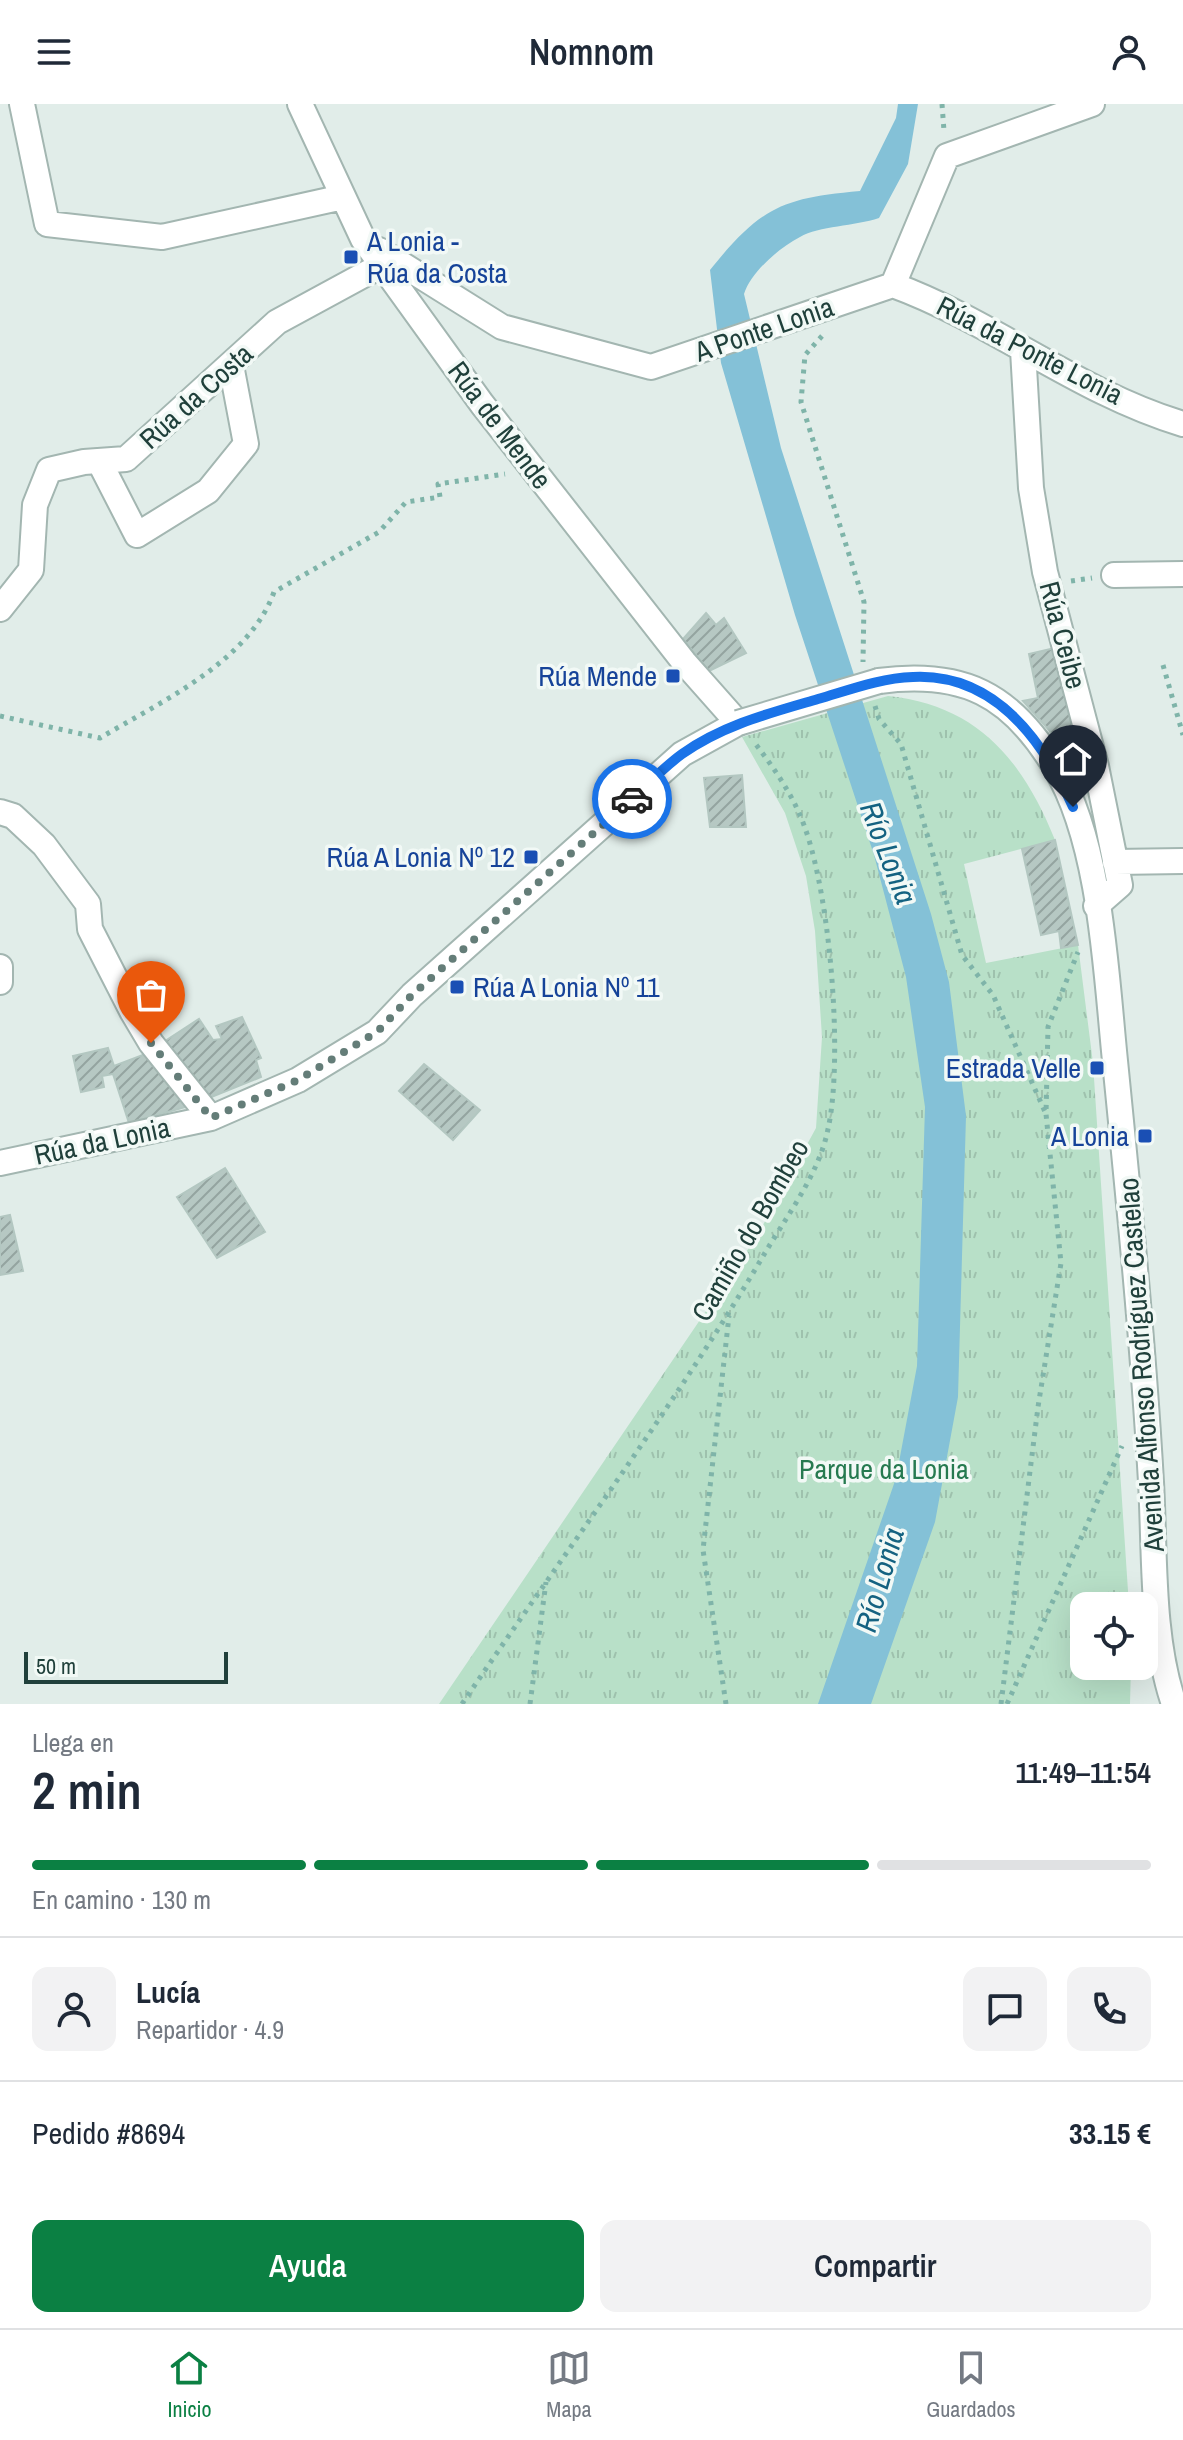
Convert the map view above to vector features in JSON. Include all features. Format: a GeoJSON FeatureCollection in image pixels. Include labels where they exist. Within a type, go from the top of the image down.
{"type":"FeatureCollection","features":[{"type":"Feature","properties":{"kind":"street"},"geometry":{"type":"LineString","coordinates":[[22,104],[47,224],[162,237],[343,197]]}},
{"type":"Feature","properties":{"kind":"street","name":"Rúa de Mende"},"geometry":{"type":"LineString","coordinates":[[300,104],[363,239],[534,470],[684,662],[738,723]]}},
{"type":"Feature","properties":{"kind":"street"},"geometry":{"type":"LineString","coordinates":[[885,288],[947,156],[1092,104]]}},
{"type":"Feature","properties":{"kind":"street","name":"A Ponte Lonia"},"geometry":{"type":"LineString","coordinates":[[363,239],[502,327],[651,367],[885,288]]}},
{"type":"Feature","properties":{"kind":"street","name":"Rúa da Costa"},"geometry":{"type":"LineString","coordinates":[[0,609],[31,570],[35,505],[49,470],[126,459],[277,322],[382,265]]}},
{"type":"Feature","properties":{"kind":"street","name":"Rúa da Ponte Lonia"},"geometry":{"type":"LineString","coordinates":[[885,288],[930,298],[1082,382],[1183,424]]}},
{"type":"Feature","properties":{"kind":"street","name":"Rúa Ceibe"},"geometry":{"type":"LineString","coordinates":[[1023,350],[1031,488],[1050,584],[1093,752],[1120,885],[1096,906]]}},
{"type":"Feature","properties":{"kind":"street"},"geometry":{"type":"LineString","coordinates":[[99,461],[137,535],[208,491],[246,444],[231,365]]}},
{"type":"Feature","properties":{"kind":"street"},"geometry":{"type":"LineString","coordinates":[[1114,575],[1183,574]]}},
{"type":"Feature","properties":{"kind":"street","name":"Avenida Alfonso Rodríguez Castelao"},"geometry":{"type":"LineString","coordinates":[[738,723],[879,681],[912,677],[945,678],[996,701],[1019,721],[1057,770],[1073,807],[1096,906],[1127,1173],[1159,1623],[1174,1704]]}},
{"type":"Feature","properties":{"kind":"street","name":"Rúa da Lonia"},"geometry":{"type":"LineString","coordinates":[[0,1163],[211,1118],[298,1080],[377,1032],[412,995],[682,754],[738,723]]}},
{"type":"Feature","properties":{"kind":"street"},"geometry":{"type":"LineString","coordinates":[[0,812],[13,816],[44,845],[88,904],[90,929],[132,1011],[151,1043],[211,1118]]}},
{"type":"Feature","properties":{"kind":"street"},"geometry":{"type":"LineString","coordinates":[[1115,862],[1183,861]]}},
{"type":"Feature","properties":{"kind":"street"},"geometry":{"type":"LineString","coordinates":[[0,967],[0,982]]}},
{"type":"Feature","properties":{"kind":"street"},"geometry":{"type":"LineString","coordinates":[[1157,1704],[1159,1623]]}},
{"type":"Feature","properties":{"kind":"path"},"geometry":{"type":"LineString","coordinates":[[0,716],[100,738],[219,662],[266,615],[274,592],[379,532],[406,502],[440,497],[438,484],[534,470]]}},
{"type":"Feature","properties":{"kind":"path"},"geometry":{"type":"LineString","coordinates":[[1050,584],[1114,575]]}},
{"type":"Feature","properties":{"kind":"path"},"geometry":{"type":"LineString","coordinates":[[1163,665],[1183,735]]}},
{"type":"Feature","properties":{"kind":"path","name":"Camiño do Bombeo"},"geometry":{"type":"LineString","coordinates":[[462,1704],[730,1312],[808,1179],[828,1130],[834,1046],[829,951],[815,860],[800,813],[769,761],[738,723]]}},
{"type":"Feature","properties":{"kind":"path"},"geometry":{"type":"LineString","coordinates":[[1004,1704],[1038,1407],[1061,1263],[1046,1114],[1048,1027],[1080,946]]}},
{"type":"Feature","properties":{"kind":"path"},"geometry":{"type":"LineString","coordinates":[[726,1704],[703,1550],[730,1312]]}},
{"type":"Feature","properties":{"kind":"path"},"geometry":{"type":"LineString","coordinates":[[1004,1704],[1126,1438]]}},
{"type":"Feature","properties":{"kind":"path"},"geometry":{"type":"LineString","coordinates":[[530,1704],[547,1578]]}},
{"type":"Feature","properties":{"kind":"green space","name":"Parque da Lonia"},"geometry":{"type":"Polygon","coordinates":[[[888,696],[948,711],[972,725],[1012,762],[1028,785],[1055,840],[964,864],[986,963],[1078,945],[1093,1063],[1128,1592],[1070,1592],[1070,1680],[1131,1680],[1130,1704],[439,1704],[757,1236],[816,1128],[822,1037],[815,931],[806,876],[785,813],[742,737],[888,696]]]}},
{"type":"Feature","properties":{"kind":"water","name":"Río Lonia"},"geometry":{"type":"Polygon","coordinates":[[[898,104],[918,104],[908,164],[879,218],[800,237],[767,261],[744,294],[781,448],[931,914],[949,982],[966,1116],[958,1397],[935,1522],[871,1704],[818,1704],[896,1478],[917,1366],[925,1107],[906,977],[874,855],[795,615],[721,363],[710,270],[743,232],[774,210],[810,198],[860,191],[896,118],[898,104]]]}},
{"type":"Feature","properties":{"kind":"building"},"geometry":{"type":"Polygon","coordinates":[[[706,613],[716,625],[724,618],[746,653],[709,671],[683,639],[706,613]]]}},
{"type":"Feature","properties":{"kind":"building"},"geometry":{"type":"Polygon","coordinates":[[[1055,648],[1087,762],[1069,763],[1049,730],[1023,701],[1038,698],[1029,654],[1055,648]]]}},
{"type":"Feature","properties":{"kind":"building"},"geometry":{"type":"Polygon","coordinates":[[[742,775],[746,827],[710,827],[704,778],[742,775]]]}},
{"type":"Feature","properties":{"kind":"building"},"geometry":{"type":"Polygon","coordinates":[[[1055,840],[1078,945],[1061,948],[1059,931],[1041,935],[1022,849],[1055,840]]]}},
{"type":"Feature","properties":{"kind":"building"},"geometry":{"type":"Polygon","coordinates":[[[242,1017],[261,1058],[256,1060],[261,1077],[199,1102],[156,1047],[199,1019],[213,1040],[222,1039],[216,1026],[242,1017]]]}},
{"type":"Feature","properties":{"kind":"building"},"geometry":{"type":"Polygon","coordinates":[[[108,1048],[114,1066],[156,1050],[196,1104],[129,1123],[113,1074],[102,1076],[104,1087],[81,1092],[73,1056],[108,1048]]]}},
{"type":"Feature","properties":{"kind":"building"},"geometry":{"type":"Polygon","coordinates":[[[424,1064],[480,1110],[453,1140],[399,1091],[424,1064]]]}},
{"type":"Feature","properties":{"kind":"building"},"geometry":{"type":"Polygon","coordinates":[[[225,1168],[265,1232],[217,1258],[177,1197],[225,1168]]]}},
{"type":"Feature","properties":{"kind":"building"},"geometry":{"type":"Polygon","coordinates":[[[10,1215],[23,1271],[0,1275],[0,1217],[10,1215]]]}},
{"type":"Feature","properties":{"kind":"way so far"},"geometry":{"type":"LineString","coordinates":[[151,1043],[211,1118],[298,1080],[377,1032],[412,995],[632,799]]}},
{"type":"Feature","properties":{"kind":"place","name":"A Lonia - Rúa da Costa"},"geometry":{"type":"Point","coordinates":[351,257]}},
{"type":"Feature","properties":{"kind":"place","name":"Rúa Mende"},"geometry":{"type":"Point","coordinates":[673,676]}},
{"type":"Feature","properties":{"kind":"place","name":"Rúa A Lonia Nº 12"},"geometry":{"type":"Point","coordinates":[531,857]}},
{"type":"Feature","properties":{"kind":"place","name":"Rúa A Lonia Nº 11"},"geometry":{"type":"Point","coordinates":[457,987]}},
{"type":"Feature","properties":{"kind":"place","name":"Estrada Velle"},"geometry":{"type":"Point","coordinates":[1097,1068]}},
{"type":"Feature","properties":{"kind":"place","name":"A Lonia"},"geometry":{"type":"Point","coordinates":[1145,1136]}},
{"type":"Feature","properties":{"kind":"route"},"geometry":{"type":"LineString","coordinates":[[632,799],[682,754],[738,723],[879,681],[912,677],[945,678],[996,701],[1038,741],[1057,770],[1073,807]]}}]}
